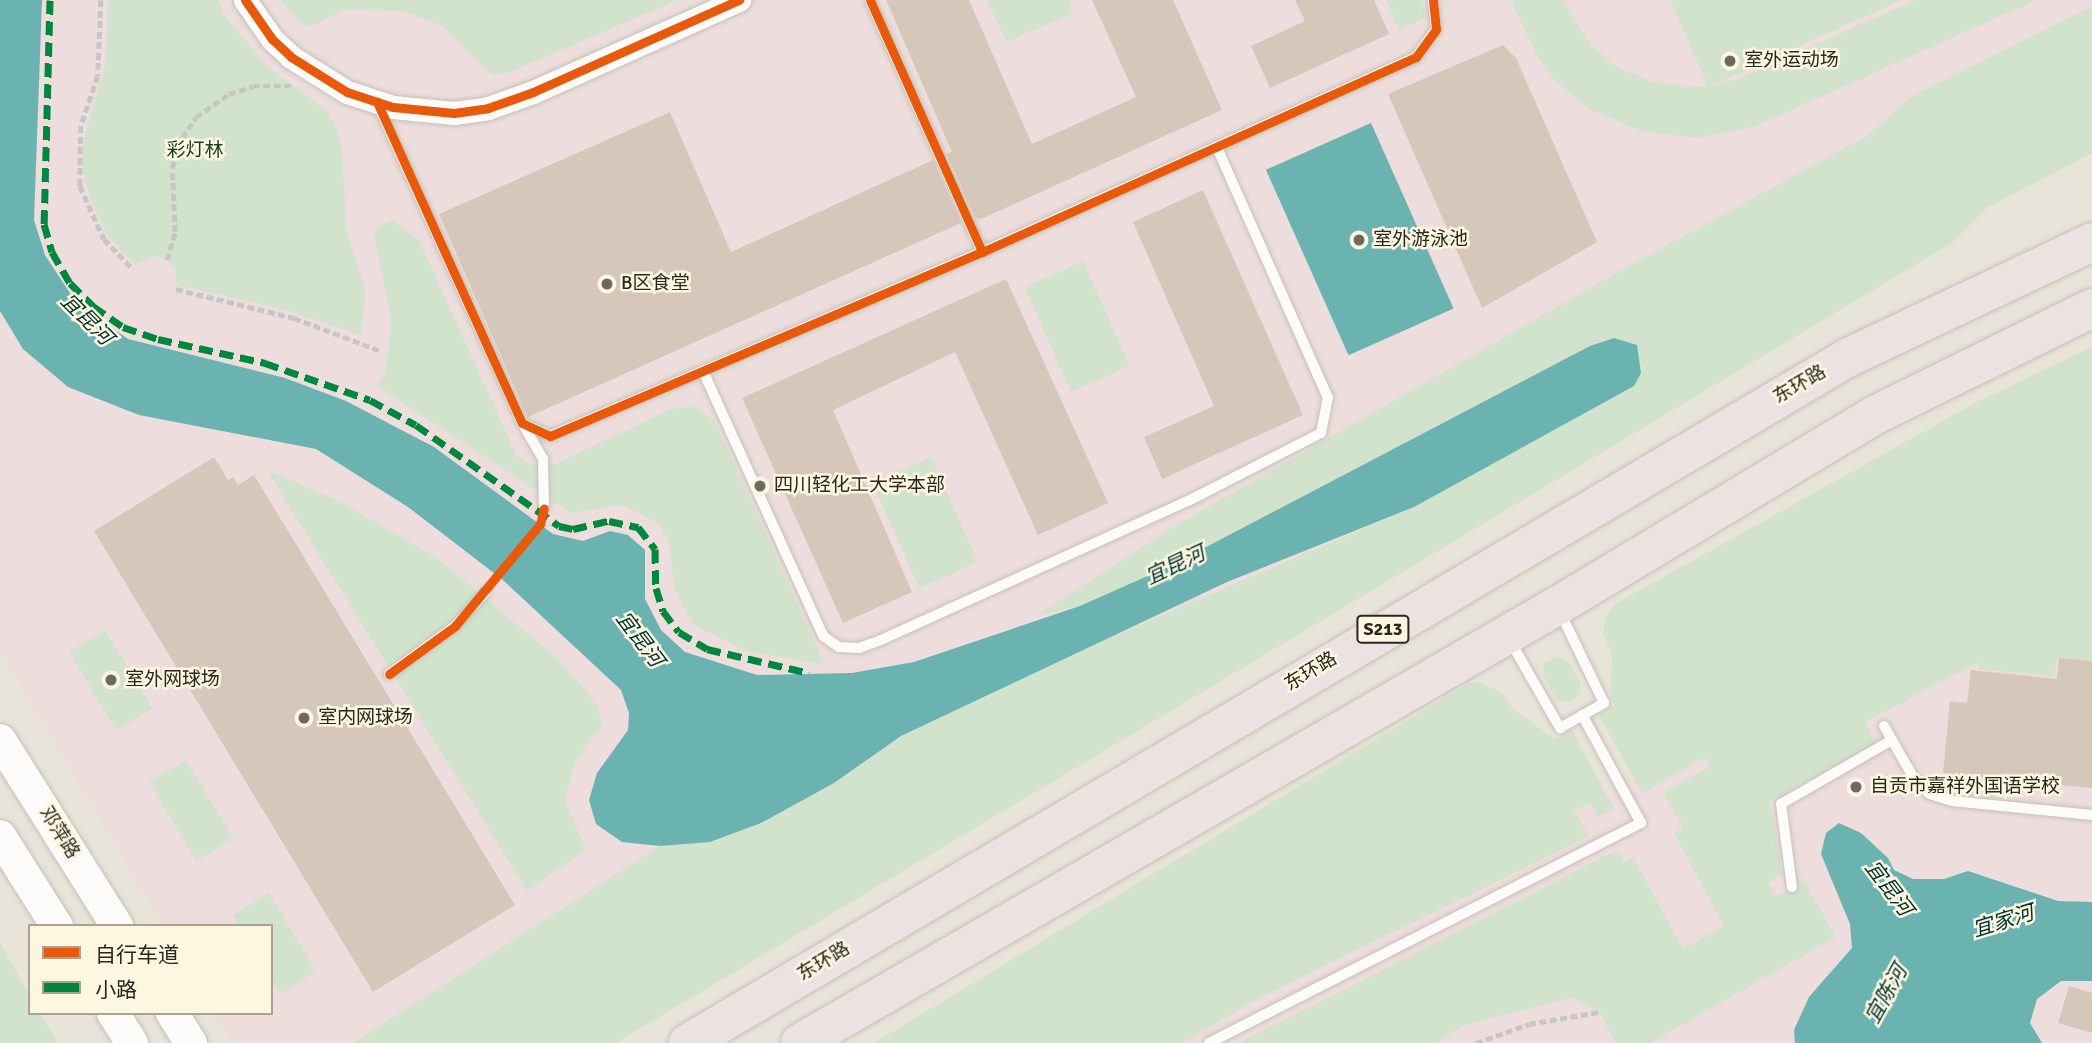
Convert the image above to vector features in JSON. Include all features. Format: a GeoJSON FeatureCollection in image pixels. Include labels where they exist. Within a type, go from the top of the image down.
{"type":"FeatureCollection","features":[{"type":"Feature","properties":{"kind":"highway","name":"东环路"},"geometry":{"type":"LineString","coordinates":[[688,1043],[1847,358],[2092,242]]}},
{"type":"Feature","properties":{"kind":"highway"},"geometry":{"type":"LineString","coordinates":[[800,1043],[1557,606],[1875,415],[2092,308]]}},
{"type":"Feature","properties":{"kind":"main road","name":"邓萍路"},"geometry":{"type":"LineString","coordinates":[[0,740],[116,924]]}},
{"type":"Feature","properties":{"kind":"main road"},"geometry":{"type":"LineString","coordinates":[[0,836],[56,924]]}},
{"type":"Feature","properties":{"kind":"main road"},"geometry":{"type":"LineString","coordinates":[[114,1015],[132,1043]]}},
{"type":"Feature","properties":{"kind":"main road"},"geometry":{"type":"LineString","coordinates":[[173,1015],[191,1043]]}},
{"type":"Feature","properties":{"kind":"street"},"geometry":{"type":"LineString","coordinates":[[245,0],[282,48],[337,86],[377,102],[424,111],[488,108],[739,0]]}},
{"type":"Feature","properties":{"kind":"lane"},"geometry":{"type":"LineString","coordinates":[[870,0],[982,252]]}},
{"type":"Feature","properties":{"kind":"lane"},"geometry":{"type":"LineString","coordinates":[[522,423],[550,436],[982,252],[1416,57],[1436,29],[1433,0]]}},
{"type":"Feature","properties":{"kind":"lane"},"geometry":{"type":"LineString","coordinates":[[377,102],[522,423],[543,459],[544,508]]}},
{"type":"Feature","properties":{"kind":"lane"},"geometry":{"type":"LineString","coordinates":[[704,371],[822,636],[839,647],[859,648],[881,640],[1188,501],[1321,433],[1328,398],[1217,147]]}},
{"type":"Feature","properties":{"kind":"lane"},"geometry":{"type":"LineString","coordinates":[[389,674],[455,626],[485,593]]}},
{"type":"Feature","properties":{"kind":"lane"},"geometry":{"type":"LineString","coordinates":[[1506,634],[1560,728],[1604,703],[1557,606]]}},
{"type":"Feature","properties":{"kind":"lane"},"geometry":{"type":"LineString","coordinates":[[1209,1043],[1641,823],[1582,715]]}},
{"type":"Feature","properties":{"kind":"lane"},"geometry":{"type":"LineString","coordinates":[[1884,726],[1916,782],[1940,798],[2092,815]]}},
{"type":"Feature","properties":{"kind":"lane"},"geometry":{"type":"LineString","coordinates":[[1792,887],[1781,804],[1892,740]]}},
{"type":"Feature","properties":{"kind":"path"},"geometry":{"type":"LineString","coordinates":[[101,0],[99,76],[81,126],[80,186],[104,239],[133,269]]}},
{"type":"Feature","properties":{"kind":"path"},"geometry":{"type":"LineString","coordinates":[[167,260],[175,232],[172,168],[182,138],[196,117],[229,94],[253,86],[337,86]]}},
{"type":"Feature","properties":{"kind":"path"},"geometry":{"type":"LineString","coordinates":[[176,289],[294,318],[381,351]]}},
{"type":"Feature","properties":{"kind":"path"},"geometry":{"type":"LineString","coordinates":[[1476,1043],[1529,1024],[1599,1012]]}},
{"type":"Feature","properties":{"kind":"shaded area","name":"四川轻化工大学本部"},"geometry":{"type":"Polygon","coordinates":[[[0,0],[2092,0],[2092,153],[1988,207],[1952,243],[609,1043],[232,1043],[215,1015],[273,1015],[273,924],[162,924],[0,651],[0,0]]]}},
{"type":"Feature","properties":{"kind":"shaded area","name":"自贡市嘉祥外国语学校"},"geometry":{"type":"Polygon","coordinates":[[[2092,540],[2092,1043],[1177,1043],[1499,852],[2092,540]]]}},
{"type":"Feature","properties":{"kind":"green space","name":"彩灯林"},"geometry":{"type":"Polygon","coordinates":[[[108,0],[218,0],[225,16],[267,66],[327,111],[338,131],[347,233],[365,289],[362,335],[278,308],[176,285],[176,271],[167,260],[154,256],[135,265],[108,236],[91,202],[82,168],[83,142],[106,62],[108,0]]]}},
{"type":"Feature","properties":{"kind":"green space"},"geometry":{"type":"Polygon","coordinates":[[[280,0],[678,0],[508,73],[492,75],[443,26],[402,11],[347,10],[305,28],[280,0]]]}},
{"type":"Feature","properties":{"kind":"green space"},"geometry":{"type":"Polygon","coordinates":[[[987,0],[1069,0],[1073,13],[1007,42],[987,0]]]}},
{"type":"Feature","properties":{"kind":"green space"},"geometry":{"type":"Polygon","coordinates":[[[1386,0],[1421,0],[1428,16],[1399,29],[1386,0]]]}},
{"type":"Feature","properties":{"kind":"green space"},"geometry":{"type":"Polygon","coordinates":[[[1511,0],[1563,0],[1591,45],[1615,66],[1654,82],[1697,87],[1708,86],[1670,0],[1901,0],[1711,86],[1736,80],[1915,0],[2036,0],[1754,127],[1697,138],[1641,131],[1588,108],[1553,79],[1538,58],[1511,0]]]}},
{"type":"Feature","properties":{"kind":"green space"},"geometry":{"type":"Polygon","coordinates":[[[2092,6],[2092,153],[1988,207],[1952,243],[616,1043],[353,1043],[660,846],[710,842],[761,823],[834,783],[901,736],[1064,657],[1414,507],[1633,386],[1642,360],[1590,346],[1170,566],[1080,606],[1037,615],[1180,523],[1618,272],[1867,136],[1913,95],[2092,6]]]}},
{"type":"Feature","properties":{"kind":"green space"},"geometry":{"type":"Polygon","coordinates":[[[393,220],[420,242],[516,455],[530,465],[555,464],[671,409],[695,406],[715,422],[825,665],[746,651],[693,624],[675,591],[669,544],[659,524],[623,505],[571,513],[377,386],[386,373],[391,319],[374,236],[378,226],[393,220]]]}},
{"type":"Feature","properties":{"kind":"green space"},"geometry":{"type":"Polygon","coordinates":[[[1083,261],[1130,366],[1071,392],[1025,287],[1083,261]]]}},
{"type":"Feature","properties":{"kind":"green space"},"geometry":{"type":"Polygon","coordinates":[[[2092,347],[2092,661],[2057,658],[2055,676],[1978,669],[1978,662],[1865,722],[1876,743],[1770,801],[1782,874],[1768,883],[1777,896],[1804,881],[1836,937],[1650,1043],[1616,1043],[1599,1012],[1572,997],[1462,1026],[1436,1043],[1239,1043],[1617,850],[1624,862],[1633,857],[1683,949],[1724,926],[1674,833],[1683,827],[1663,793],[1709,767],[1704,758],[1642,793],[1598,714],[1615,705],[1611,696],[1612,653],[1603,634],[1606,615],[1615,604],[1975,403],[2092,347]]]}},
{"type":"Feature","properties":{"kind":"green space"},"geometry":{"type":"Polygon","coordinates":[[[931,457],[978,562],[919,588],[873,483],[931,457]]]}},
{"type":"Feature","properties":{"kind":"green space"},"geometry":{"type":"Polygon","coordinates":[[[266,469],[337,500],[437,558],[557,658],[584,688],[598,707],[602,726],[575,761],[565,801],[586,850],[527,891],[266,469]]]}},
{"type":"Feature","properties":{"kind":"green space","name":"室外网球场"},"geometry":{"type":"Polygon","coordinates":[[[105,630],[152,709],[116,730],[69,652],[105,630]]]}},
{"type":"Feature","properties":{"kind":"green space"},"geometry":{"type":"Polygon","coordinates":[[[1556,657],[1568,661],[1581,684],[1578,697],[1571,702],[1558,700],[1543,676],[1544,664],[1556,657]]]}},
{"type":"Feature","properties":{"kind":"green space"},"geometry":{"type":"Polygon","coordinates":[[[1469,683],[1481,683],[1501,692],[1513,709],[1555,739],[1572,730],[1614,809],[1598,817],[1590,803],[1574,811],[1589,836],[1259,998],[1182,1043],[874,1043],[1469,683]]]}},
{"type":"Feature","properties":{"kind":"green space"},"geometry":{"type":"Polygon","coordinates":[[[186,760],[233,839],[197,861],[149,782],[186,760]]]}},
{"type":"Feature","properties":{"kind":"green space"},"geometry":{"type":"Polygon","coordinates":[[[269,893],[316,971],[281,994],[273,981],[273,924],[238,924],[233,915],[269,893]]]}},
{"type":"Feature","properties":{"kind":"green space"},"geometry":{"type":"Polygon","coordinates":[[[0,943],[28,992],[28,1015],[41,1015],[58,1043],[0,1043],[0,943]]]}},
{"type":"Feature","properties":{"kind":"water","name":"宜昆河"},"geometry":{"type":"Polygon","coordinates":[[[0,0],[42,0],[34,220],[45,255],[77,304],[128,339],[285,378],[346,401],[434,447],[553,534],[583,541],[610,531],[628,535],[645,550],[645,599],[661,630],[685,652],[757,675],[852,673],[914,662],[1080,606],[1170,566],[1590,346],[1614,338],[1637,345],[1641,373],[1634,386],[1414,507],[1227,582],[901,736],[834,783],[761,823],[710,842],[660,846],[622,842],[596,824],[589,800],[597,773],[628,730],[629,713],[621,690],[503,580],[408,507],[316,449],[139,415],[68,387],[23,349],[0,311],[0,0]]]}},
{"type":"Feature","properties":{"kind":"water","name":"室外游泳池"},"geometry":{"type":"Polygon","coordinates":[[[1371,123],[1454,308],[1349,355],[1266,170],[1371,123]]]}},
{"type":"Feature","properties":{"kind":"water"},"geometry":{"type":"Polygon","coordinates":[[[1839,823],[1861,833],[1888,858],[1894,870],[1913,879],[1944,879],[1968,871],[2058,901],[2092,902],[2092,981],[2061,981],[2037,999],[2030,1023],[2042,1043],[1795,1043],[1794,1030],[1809,997],[1852,948],[1850,924],[1821,854],[1826,833],[1839,823]]]}},
{"type":"Feature","properties":{"kind":"building"},"geometry":{"type":"Polygon","coordinates":[[[886,0],[969,0],[1032,144],[1136,97],[1092,0],[1173,0],[1222,110],[981,219],[975,217],[947,154],[952,152],[886,0]]]}},
{"type":"Feature","properties":{"kind":"building"},"geometry":{"type":"Polygon","coordinates":[[[1295,0],[1374,0],[1389,34],[1270,88],[1251,46],[1305,21],[1295,0]]]}},
{"type":"Feature","properties":{"kind":"building"},"geometry":{"type":"Polygon","coordinates":[[[1503,45],[1516,58],[1597,242],[1482,308],[1388,94],[1503,45]]]}},
{"type":"Feature","properties":{"kind":"building","name":"B区食堂"},"geometry":{"type":"Polygon","coordinates":[[[670,112],[731,252],[933,160],[961,223],[528,417],[439,214],[670,112]]]}},
{"type":"Feature","properties":{"kind":"building"},"geometry":{"type":"Polygon","coordinates":[[[1203,190],[1303,415],[1162,479],[1144,437],[1214,406],[1133,222],[1203,190]]]}},
{"type":"Feature","properties":{"kind":"building"},"geometry":{"type":"Polygon","coordinates":[[[1006,279],[1108,503],[1038,535],[955,352],[833,410],[912,592],[843,623],[742,398],[1006,279]]]}},
{"type":"Feature","properties":{"kind":"building","name":"室内网球场"},"geometry":{"type":"Polygon","coordinates":[[[214,457],[228,480],[233,477],[238,485],[254,475],[515,905],[373,992],[94,531],[214,457]]]}},
{"type":"Feature","properties":{"kind":"building"},"geometry":{"type":"Polygon","coordinates":[[[2059,658],[2092,661],[2092,788],[1943,773],[1950,701],[1967,703],[1971,670],[2057,679],[2059,658]]]}},
{"type":"Feature","properties":{"kind":"building"},"geometry":{"type":"Polygon","coordinates":[[[2069,986],[2092,993],[2092,1033],[2058,1023],[2069,986]]]}},
{"type":"Feature","properties":{"kind":"marked path"},"geometry":{"type":"LineString","coordinates":[[50,0],[44,224],[52,252],[70,283],[93,306],[123,327],[158,339],[265,363],[370,400],[416,425],[559,526],[573,529],[609,521],[638,527],[655,549],[656,588],[663,611],[679,632],[707,649],[809,673]]}},
{"type":"Feature","properties":{"kind":"cycle path"},"geometry":{"type":"LineString","coordinates":[[245,0],[272,39],[291,57],[347,92],[393,107],[454,113],[488,108],[533,92],[739,0]]}},
{"type":"Feature","properties":{"kind":"cycle path"},"geometry":{"type":"LineString","coordinates":[[870,0],[982,252]]}},
{"type":"Feature","properties":{"kind":"cycle path"},"geometry":{"type":"LineString","coordinates":[[377,102],[522,423],[550,436],[982,252],[1416,57],[1436,29],[1433,0]]}},
{"type":"Feature","properties":{"kind":"cycle path"},"geometry":{"type":"LineString","coordinates":[[389,674],[455,626],[540,524],[544,508]]}},
{"type":"Feature","properties":{"kind":"place","name":"室外运动场"},"geometry":{"type":"Point","coordinates":[1730,61]}},
{"type":"Feature","properties":{"kind":"place","name":"室外游泳池"},"geometry":{"type":"Point","coordinates":[1359,240]}},
{"type":"Feature","properties":{"kind":"place","name":"B区食堂"},"geometry":{"type":"Point","coordinates":[607,284]}},
{"type":"Feature","properties":{"kind":"place","name":"四川轻化工大学本部"},"geometry":{"type":"Point","coordinates":[760,486]}},
{"type":"Feature","properties":{"kind":"place","name":"室外网球场"},"geometry":{"type":"Point","coordinates":[111,680]}},
{"type":"Feature","properties":{"kind":"place","name":"室内网球场"},"geometry":{"type":"Point","coordinates":[304,718]}},
{"type":"Feature","properties":{"kind":"place","name":"自贡市嘉祥外国语学校"},"geometry":{"type":"Point","coordinates":[1856,787]}},
{"type":"Feature","properties":{"kind":"water label","name":"宜家河"},"geometry":{"type":"Point","coordinates":[2003,921]}},
{"type":"Feature","properties":{"kind":"water label","name":"宜陈河"},"geometry":{"type":"Point","coordinates":[1886,994]}}]}
